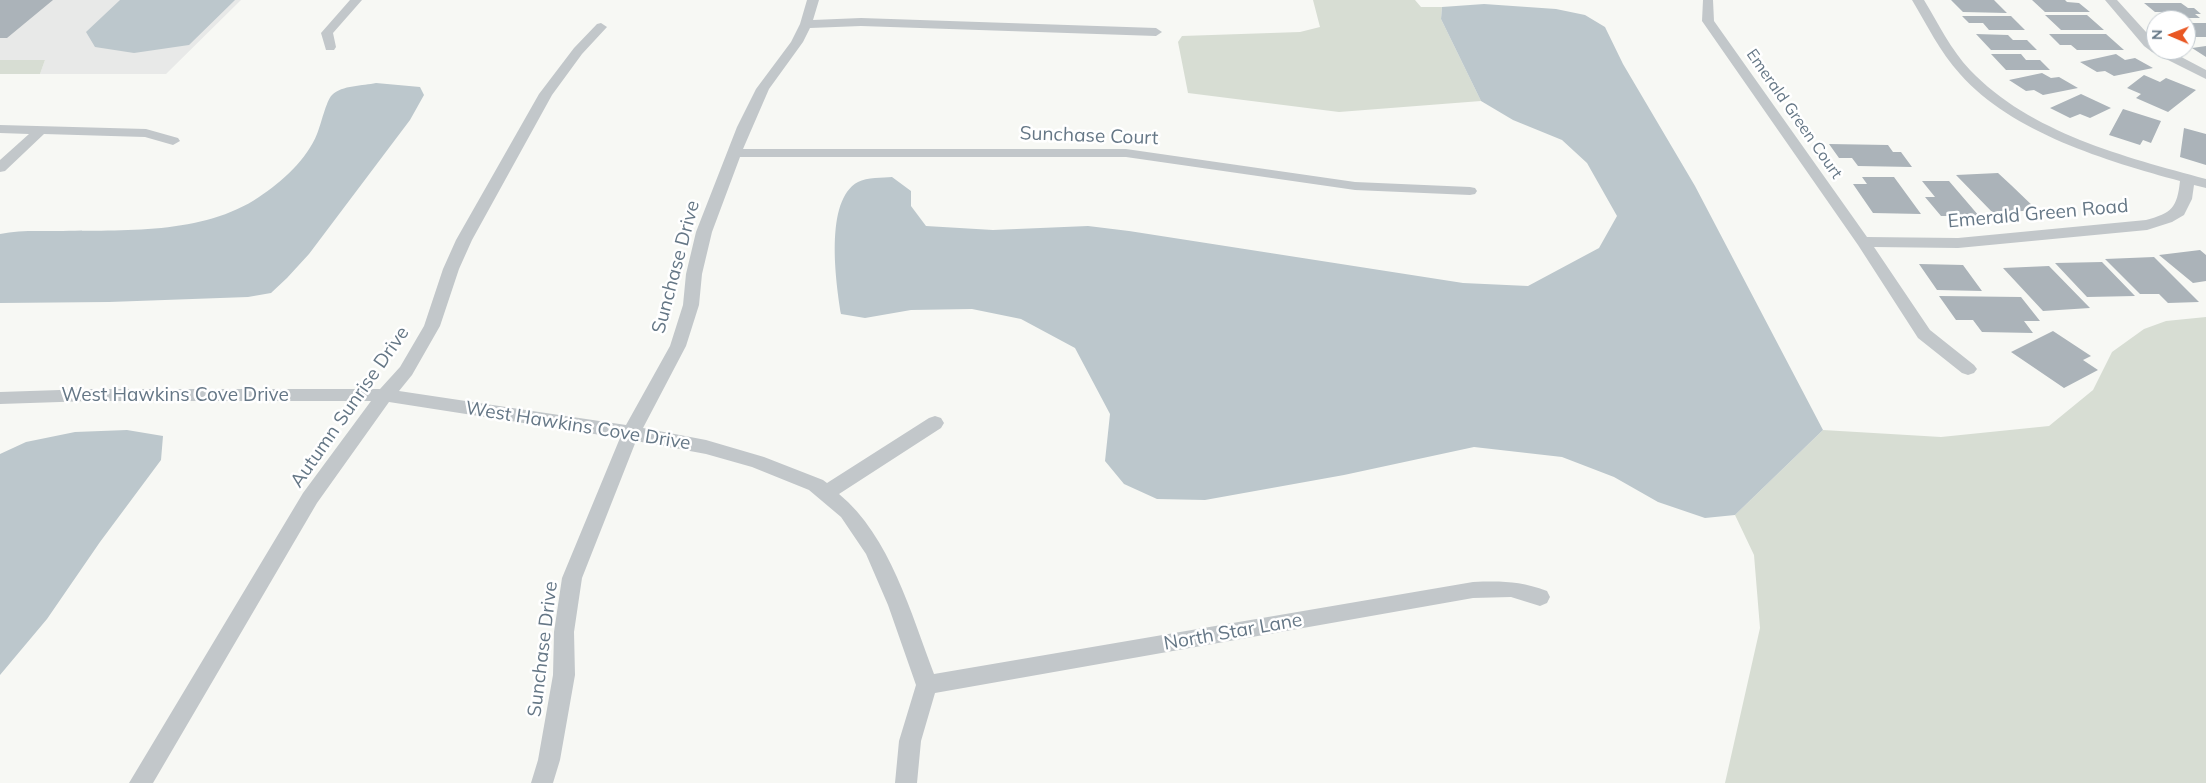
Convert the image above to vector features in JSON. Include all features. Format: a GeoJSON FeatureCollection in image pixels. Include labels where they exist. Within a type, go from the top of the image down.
{"type":"FeatureCollection","features":[{"type":"Feature","properties":{"kind":"street"},"geometry":{"type":"LineString","coordinates":[[330,47],[327,33],[356,0]]}},
{"type":"Feature","properties":{"kind":"street","name":"Sunchase Drive"},"geometry":{"type":"LineString","coordinates":[[542,783],[549,760],[564,676],[564,632],[572,578],[632,433],[678,346],[691,305],[694,274],[704,232],[744,126],[764,90],[797,42],[806,24],[813,0]]}},
{"type":"Feature","properties":{"kind":"street"},"geometry":{"type":"LineString","coordinates":[[1918,0],[1966,73],[2006,105],[2064,136],[2113,155],[2206,184]]}},
{"type":"Feature","properties":{"kind":"street"},"geometry":{"type":"LineString","coordinates":[[2111,0],[2146,40]]}},
{"type":"Feature","properties":{"kind":"street","name":"Emerald Green Court"},"geometry":{"type":"LineString","coordinates":[[1708,2],[1708,21],[1863,242],[1924,334],[1968,368]]}},
{"type":"Feature","properties":{"kind":"street"},"geometry":{"type":"LineString","coordinates":[[806,24],[861,22],[1156,32]]}},
{"type":"Feature","properties":{"kind":"street","name":"Autumn Sunrise Drive"},"geometry":{"type":"LineString","coordinates":[[140,783],[310,498],[385,395],[406,371],[432,326],[450,269],[464,240],[546,94],[578,51],[601,27]]}},
{"type":"Feature","properties":{"kind":"street"},"geometry":{"type":"LineString","coordinates":[[2178,60],[2206,75]]}},
{"type":"Feature","properties":{"kind":"street"},"geometry":{"type":"LineString","coordinates":[[0,129],[146,133],[173,141]]}},
{"type":"Feature","properties":{"kind":"street"},"geometry":{"type":"LineString","coordinates":[[0,168],[41,130]]}},
{"type":"Feature","properties":{"kind":"street","name":"Sunchase Court"},"geometry":{"type":"LineString","coordinates":[[734,153],[1126,153],[1355,186],[1470,191]]}},
{"type":"Feature","properties":{"kind":"street","name":"Emerald Green Road"},"geometry":{"type":"LineString","coordinates":[[1863,242],[1958,243],[2147,225],[2170,219],[2181,209],[2186,198],[2188,179]]}},
{"type":"Feature","properties":{"kind":"street","name":"West Hawkins Cove Drive"},"geometry":{"type":"LineString","coordinates":[[0,398],[120,394],[385,395],[632,433],[706,447],[757,462],[816,485],[848,512],[874,550],[898,605],[927,685]]}},
{"type":"Feature","properties":{"kind":"street"},"geometry":{"type":"LineString","coordinates":[[826,493],[935,423]]}},
{"type":"Feature","properties":{"kind":"street","name":"North Star Lane"},"geometry":{"type":"LineString","coordinates":[[927,685],[1473,590],[1511,589],[1540,597]]}},
{"type":"Feature","properties":{"kind":"street"},"geometry":{"type":"LineString","coordinates":[[906,783],[910,741],[927,685]]}},
{"type":"Feature","properties":{"kind":"shaded area"},"geometry":{"type":"Polygon","coordinates":[[[0,0],[241,0],[166,74],[40,74],[45,60],[0,60],[0,0]]]}},
{"type":"Feature","properties":{"kind":"shaded area"},"geometry":{"type":"Polygon","coordinates":[[[120,0],[235,0],[189,45],[134,53],[95,47],[86,32],[120,0]]]}},
{"type":"Feature","properties":{"kind":"shaded area"},"geometry":{"type":"Polygon","coordinates":[[[1313,0],[1415,0],[1421,7],[1442,7],[1441,19],[1481,101],[1339,112],[1188,93],[1178,42],[1182,36],[1300,32],[1320,27],[1313,0]]]}},
{"type":"Feature","properties":{"kind":"shaded area"},"geometry":{"type":"Polygon","coordinates":[[[1484,4],[1556,9],[1585,15],[1605,27],[1623,64],[1695,186],[1823,430],[1735,515],[1705,518],[1658,502],[1614,477],[1562,457],[1474,447],[1344,475],[1205,500],[1157,499],[1124,484],[1105,461],[1110,414],[1075,348],[1021,319],[972,309],[911,310],[865,318],[841,314],[835,263],[836,224],[840,206],[847,192],[858,182],[870,178],[892,177],[911,191],[911,206],[926,226],[993,230],[1088,226],[1463,283],[1528,286],[1599,248],[1617,216],[1587,163],[1562,140],[1513,120],[1481,101],[1441,19],[1442,7],[1484,4]]]}},
{"type":"Feature","properties":{"kind":"shaded area"},"geometry":{"type":"Polygon","coordinates":[[[0,60],[45,60],[40,74],[0,74],[0,60]]]}},
{"type":"Feature","properties":{"kind":"shaded area"},"geometry":{"type":"Polygon","coordinates":[[[376,83],[420,87],[424,95],[410,120],[309,254],[271,293],[248,297],[109,302],[0,303],[0,234],[28,231],[108,231],[161,228],[213,218],[237,209],[268,191],[300,161],[313,143],[332,95],[341,89],[376,83]]]}},
{"type":"Feature","properties":{"kind":"shaded area"},"geometry":{"type":"Polygon","coordinates":[[[2206,317],[2206,783],[1725,783],[1760,628],[1754,555],[1735,515],[1823,430],[1941,437],[2049,426],[2093,390],[2112,352],[2144,329],[2166,321],[2206,317]]]}},
{"type":"Feature","properties":{"kind":"shaded area"},"geometry":{"type":"Polygon","coordinates":[[[127,430],[163,436],[161,460],[100,542],[47,619],[0,675],[0,454],[26,442],[75,432],[127,430]]]}},
{"type":"Feature","properties":{"kind":"building"},"geometry":{"type":"Polygon","coordinates":[[[0,0],[53,0],[7,38],[0,38],[0,0]]]}},
{"type":"Feature","properties":{"kind":"building"},"geometry":{"type":"Polygon","coordinates":[[[1951,0],[1994,0],[2007,13],[1963,12],[1951,0]]]}},
{"type":"Feature","properties":{"kind":"building"},"geometry":{"type":"Polygon","coordinates":[[[2032,0],[2065,0],[2067,2],[2079,3],[2090,12],[2045,12],[2032,0]]]}},
{"type":"Feature","properties":{"kind":"building"},"geometry":{"type":"Polygon","coordinates":[[[2144,3],[2181,3],[2188,8],[2194,8],[2201,14],[2196,14],[2196,10],[2153,10],[2144,3]]]}},
{"type":"Feature","properties":{"kind":"building"},"geometry":{"type":"Polygon","coordinates":[[[2045,15],[2087,15],[2104,30],[2061,30],[2045,15]]]}},
{"type":"Feature","properties":{"kind":"building"},"geometry":{"type":"Polygon","coordinates":[[[1962,16],[2011,16],[2025,30],[1989,30],[1983,23],[1969,23],[1962,16]]]}},
{"type":"Feature","properties":{"kind":"building"},"geometry":{"type":"Polygon","coordinates":[[[2196,23],[2206,23],[2206,37],[2196,37],[2196,23]]]}},
{"type":"Feature","properties":{"kind":"building"},"geometry":{"type":"Polygon","coordinates":[[[1976,34],[2008,35],[2013,40],[2027,40],[2037,50],[1991,50],[1976,34]]]}},
{"type":"Feature","properties":{"kind":"building"},"geometry":{"type":"Polygon","coordinates":[[[2049,34],[2106,34],[2124,50],[2077,50],[2071,45],[2060,45],[2049,34]]]}},
{"type":"Feature","properties":{"kind":"building"},"geometry":{"type":"Polygon","coordinates":[[[2206,46],[2206,57],[2196,51],[2196,47],[2206,46]]]}},
{"type":"Feature","properties":{"kind":"building"},"geometry":{"type":"Polygon","coordinates":[[[1991,54],[2021,54],[2026,60],[2040,60],[2050,70],[2006,70],[1991,54]]]}},
{"type":"Feature","properties":{"kind":"building"},"geometry":{"type":"Polygon","coordinates":[[[2116,54],[2125,60],[2135,58],[2153,68],[2114,76],[2105,71],[2097,72],[2080,62],[2116,54]]]}},
{"type":"Feature","properties":{"kind":"building"},"geometry":{"type":"Polygon","coordinates":[[[2042,73],[2051,78],[2059,77],[2078,88],[2043,95],[2034,90],[2026,91],[2009,80],[2042,73]]]}},
{"type":"Feature","properties":{"kind":"building"},"geometry":{"type":"Polygon","coordinates":[[[2144,75],[2160,82],[2166,78],[2196,90],[2168,112],[2136,98],[2141,94],[2127,88],[2144,75]]]}},
{"type":"Feature","properties":{"kind":"building"},"geometry":{"type":"Polygon","coordinates":[[[2081,94],[2111,108],[2090,118],[2080,114],[2070,118],[2050,108],[2081,94]]]}},
{"type":"Feature","properties":{"kind":"building"},"geometry":{"type":"Polygon","coordinates":[[[2123,109],[2161,121],[2151,143],[2143,140],[2140,145],[2109,135],[2123,109]]]}},
{"type":"Feature","properties":{"kind":"building"},"geometry":{"type":"Polygon","coordinates":[[[2184,128],[2206,134],[2206,165],[2180,157],[2184,128]]]}},
{"type":"Feature","properties":{"kind":"building"},"geometry":{"type":"Polygon","coordinates":[[[1829,144],[1888,145],[1893,152],[1901,152],[1912,167],[1858,166],[1852,158],[1839,158],[1829,144]]]}},
{"type":"Feature","properties":{"kind":"building"},"geometry":{"type":"Polygon","coordinates":[[[1998,173],[2037,210],[1993,213],[1956,175],[1998,173]]]}},
{"type":"Feature","properties":{"kind":"building"},"geometry":{"type":"Polygon","coordinates":[[[1862,177],[1894,177],[1921,214],[1873,213],[1853,184],[1867,184],[1862,177]]]}},
{"type":"Feature","properties":{"kind":"building"},"geometry":{"type":"Polygon","coordinates":[[[1922,181],[1949,181],[1979,216],[1941,216],[1925,197],[1935,197],[1922,181]]]}},
{"type":"Feature","properties":{"kind":"building"},"geometry":{"type":"Polygon","coordinates":[[[2200,250],[2206,255],[2206,281],[2193,283],[2159,255],[2200,250]]]}},
{"type":"Feature","properties":{"kind":"building"},"geometry":{"type":"Polygon","coordinates":[[[2154,257],[2199,302],[2168,303],[2159,294],[2140,294],[2105,259],[2154,257]]]}},
{"type":"Feature","properties":{"kind":"building"},"geometry":{"type":"Polygon","coordinates":[[[2102,262],[2135,296],[2087,297],[2055,263],[2102,262]]]}},
{"type":"Feature","properties":{"kind":"building"},"geometry":{"type":"Polygon","coordinates":[[[1919,264],[1963,265],[1982,291],[1937,290],[1919,264]]]}},
{"type":"Feature","properties":{"kind":"building"},"geometry":{"type":"Polygon","coordinates":[[[2049,266],[2090,308],[2043,311],[2003,268],[2049,266]]]}},
{"type":"Feature","properties":{"kind":"building"},"geometry":{"type":"Polygon","coordinates":[[[1939,296],[2021,297],[2040,321],[2024,321],[2033,333],[1982,332],[1973,320],[1956,320],[1939,296]]]}},
{"type":"Feature","properties":{"kind":"building"},"geometry":{"type":"Polygon","coordinates":[[[2053,331],[2091,356],[2083,360],[2098,370],[2064,388],[2011,352],[2053,331]]]}}]}
